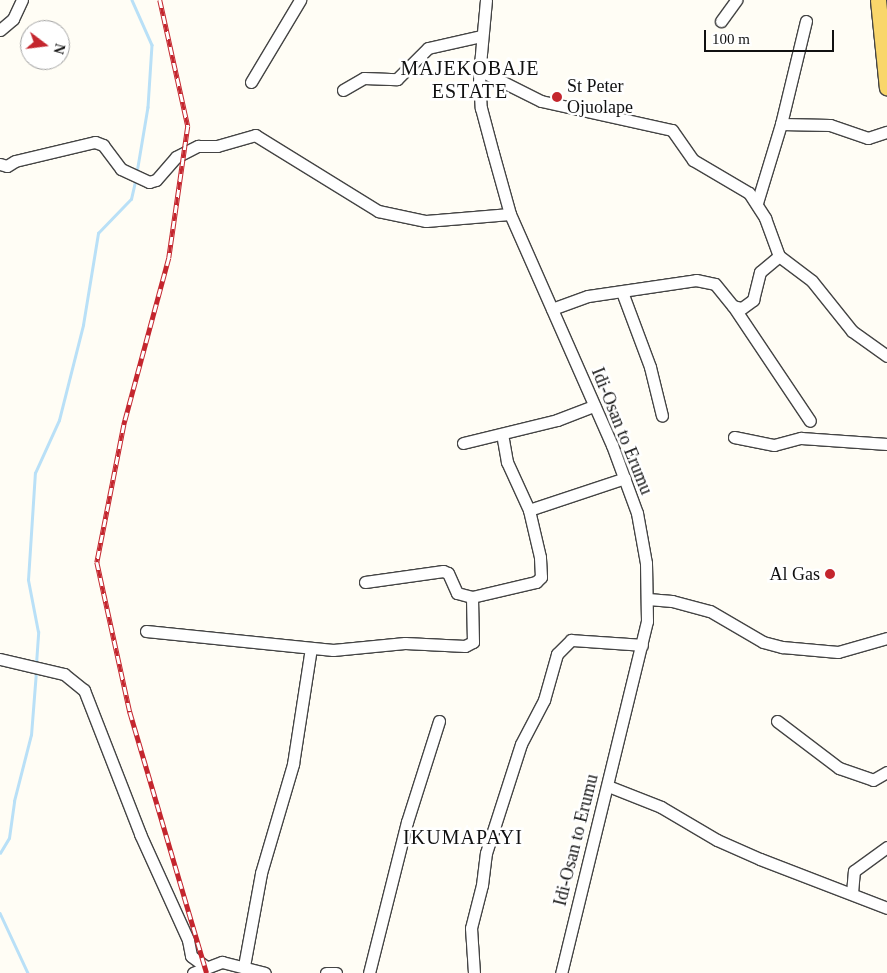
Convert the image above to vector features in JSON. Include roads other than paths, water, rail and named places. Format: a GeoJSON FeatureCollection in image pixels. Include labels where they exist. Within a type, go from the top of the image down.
{"type":"FeatureCollection","features":[{"type":"Feature","properties":{"kind":"main road"},"geometry":{"type":"LineString","coordinates":[[878,0],[887,88]]}},
{"type":"Feature","properties":{"kind":"street"},"geometry":{"type":"LineString","coordinates":[[0,30],[13,19],[22,0]]}},
{"type":"Feature","properties":{"kind":"street"},"geometry":{"type":"LineString","coordinates":[[252,82],[300,0]]}},
{"type":"Feature","properties":{"kind":"street"},"geometry":{"type":"LineString","coordinates":[[721,21],[736,0]]}},
{"type":"Feature","properties":{"kind":"street","name":"Idi-Osan to Erumu"},"geometry":{"type":"LineString","coordinates":[[484,1],[479,70],[481,108],[510,214],[624,478],[643,546],[648,599],[648,621],[561,973]]}},
{"type":"Feature","properties":{"kind":"street"},"geometry":{"type":"LineString","coordinates":[[757,203],[781,124],[806,21]]}},
{"type":"Feature","properties":{"kind":"street"},"geometry":{"type":"LineString","coordinates":[[343,90],[364,78],[397,79],[428,48],[481,36]]}},
{"type":"Feature","properties":{"kind":"street"},"geometry":{"type":"LineString","coordinates":[[479,70],[541,101],[664,127],[677,137],[693,160],[749,193],[757,203],[779,256],[812,281],[852,331],[887,356]]}},
{"type":"Feature","properties":{"kind":"street"},"geometry":{"type":"LineString","coordinates":[[781,124],[830,125],[868,138],[887,132]]}},
{"type":"Feature","properties":{"kind":"street"},"geometry":{"type":"LineString","coordinates":[[0,164],[7,166],[16,161],[95,142],[103,145],[121,169],[149,182],[156,180],[176,157],[198,146],[217,146],[255,135],[331,185],[386,214],[426,221],[510,214]]}},
{"type":"Feature","properties":{"kind":"street"},"geometry":{"type":"LineString","coordinates":[[733,306],[742,308],[750,304],[760,272],[779,256]]}},
{"type":"Feature","properties":{"kind":"street"},"geometry":{"type":"LineString","coordinates":[[552,309],[588,296],[622,292],[656,284],[708,281],[719,287],[733,306],[810,421]]}},
{"type":"Feature","properties":{"kind":"street"},"geometry":{"type":"LineString","coordinates":[[622,292],[650,367],[662,416]]}},
{"type":"Feature","properties":{"kind":"street"},"geometry":{"type":"LineString","coordinates":[[463,443],[578,414],[594,406]]}},
{"type":"Feature","properties":{"kind":"street"},"geometry":{"type":"LineString","coordinates":[[365,582],[443,571],[448,573],[457,593],[472,597],[536,582],[541,577],[540,557],[529,510],[507,462],[502,434]]}},
{"type":"Feature","properties":{"kind":"street"},"geometry":{"type":"LineString","coordinates":[[734,436],[774,445],[801,438],[887,444]]}},
{"type":"Feature","properties":{"kind":"street"},"geometry":{"type":"LineString","coordinates":[[529,510],[624,478]]}},
{"type":"Feature","properties":{"kind":"street"},"geometry":{"type":"LineString","coordinates":[[146,631],[348,650],[405,643],[471,645],[474,632],[472,597]]}},
{"type":"Feature","properties":{"kind":"street"},"geometry":{"type":"LineString","coordinates":[[648,599],[672,601],[710,611],[763,642],[782,647],[838,652],[887,638]]}},
{"type":"Feature","properties":{"kind":"street"},"geometry":{"type":"LineString","coordinates":[[474,973],[472,928],[482,885],[486,853],[521,744],[544,700],[557,654],[571,640],[642,645]]}},
{"type":"Feature","properties":{"kind":"street"},"geometry":{"type":"LineString","coordinates":[[244,966],[261,873],[293,764],[311,648]]}},
{"type":"Feature","properties":{"kind":"street"},"geometry":{"type":"LineString","coordinates":[[0,660],[19,661],[64,674],[84,690],[140,834],[188,940],[191,956],[205,966]]}},
{"type":"Feature","properties":{"kind":"street"},"geometry":{"type":"LineString","coordinates":[[369,973],[407,822],[439,721]]}},
{"type":"Feature","properties":{"kind":"street"},"geometry":{"type":"LineString","coordinates":[[777,721],[839,768],[873,780],[887,772]]}},
{"type":"Feature","properties":{"kind":"street"},"geometry":{"type":"LineString","coordinates":[[608,786],[661,807],[717,840],[760,859],[852,892],[887,908]]}},
{"type":"Feature","properties":{"kind":"street"},"geometry":{"type":"LineString","coordinates":[[852,892],[854,872],[887,847]]}},
{"type":"Feature","properties":{"kind":"street"},"geometry":{"type":"LineString","coordinates":[[193,973],[205,966],[222,962],[244,966],[265,973]]}},
{"type":"Feature","properties":{"kind":"street"},"geometry":{"type":"LineString","coordinates":[[326,973],[336,973]]}},
{"type":"Feature","properties":{"kind":"waterway"},"geometry":{"type":"LineString","coordinates":[[132,0],[152,45],[148,107],[137,173]]}},
{"type":"Feature","properties":{"kind":"waterway"},"geometry":{"type":"LineString","coordinates":[[36,664],[38,632],[28,580],[35,473],[59,420],[83,325],[98,233],[131,199],[136,178]]}},
{"type":"Feature","properties":{"kind":"waterway"},"geometry":{"type":"LineString","coordinates":[[0,853],[9,838],[14,801],[31,735],[36,672]]}},
{"type":"Feature","properties":{"kind":"waterway"},"geometry":{"type":"LineString","coordinates":[[0,913],[28,973]]}},
{"type":"Feature","properties":{"kind":"railway"},"geometry":{"type":"LineString","coordinates":[[160,0],[188,126],[169,258],[124,425],[97,562],[130,712],[207,973]]}},
{"type":"Feature","properties":{"kind":"place","name":"St Peter Ojuolape"},"geometry":{"type":"Point","coordinates":[557,97]}},
{"type":"Feature","properties":{"kind":"place","name":"Al Gas"},"geometry":{"type":"Point","coordinates":[830,574]}},
{"type":"Feature","properties":{"kind":"district","name":"MAJEKOBAJE ESTATE"},"geometry":{"type":"Point","coordinates":[470,80]}},
{"type":"Feature","properties":{"kind":"district","name":"IKUMAPAYI"},"geometry":{"type":"Point","coordinates":[463,837]}}]}
